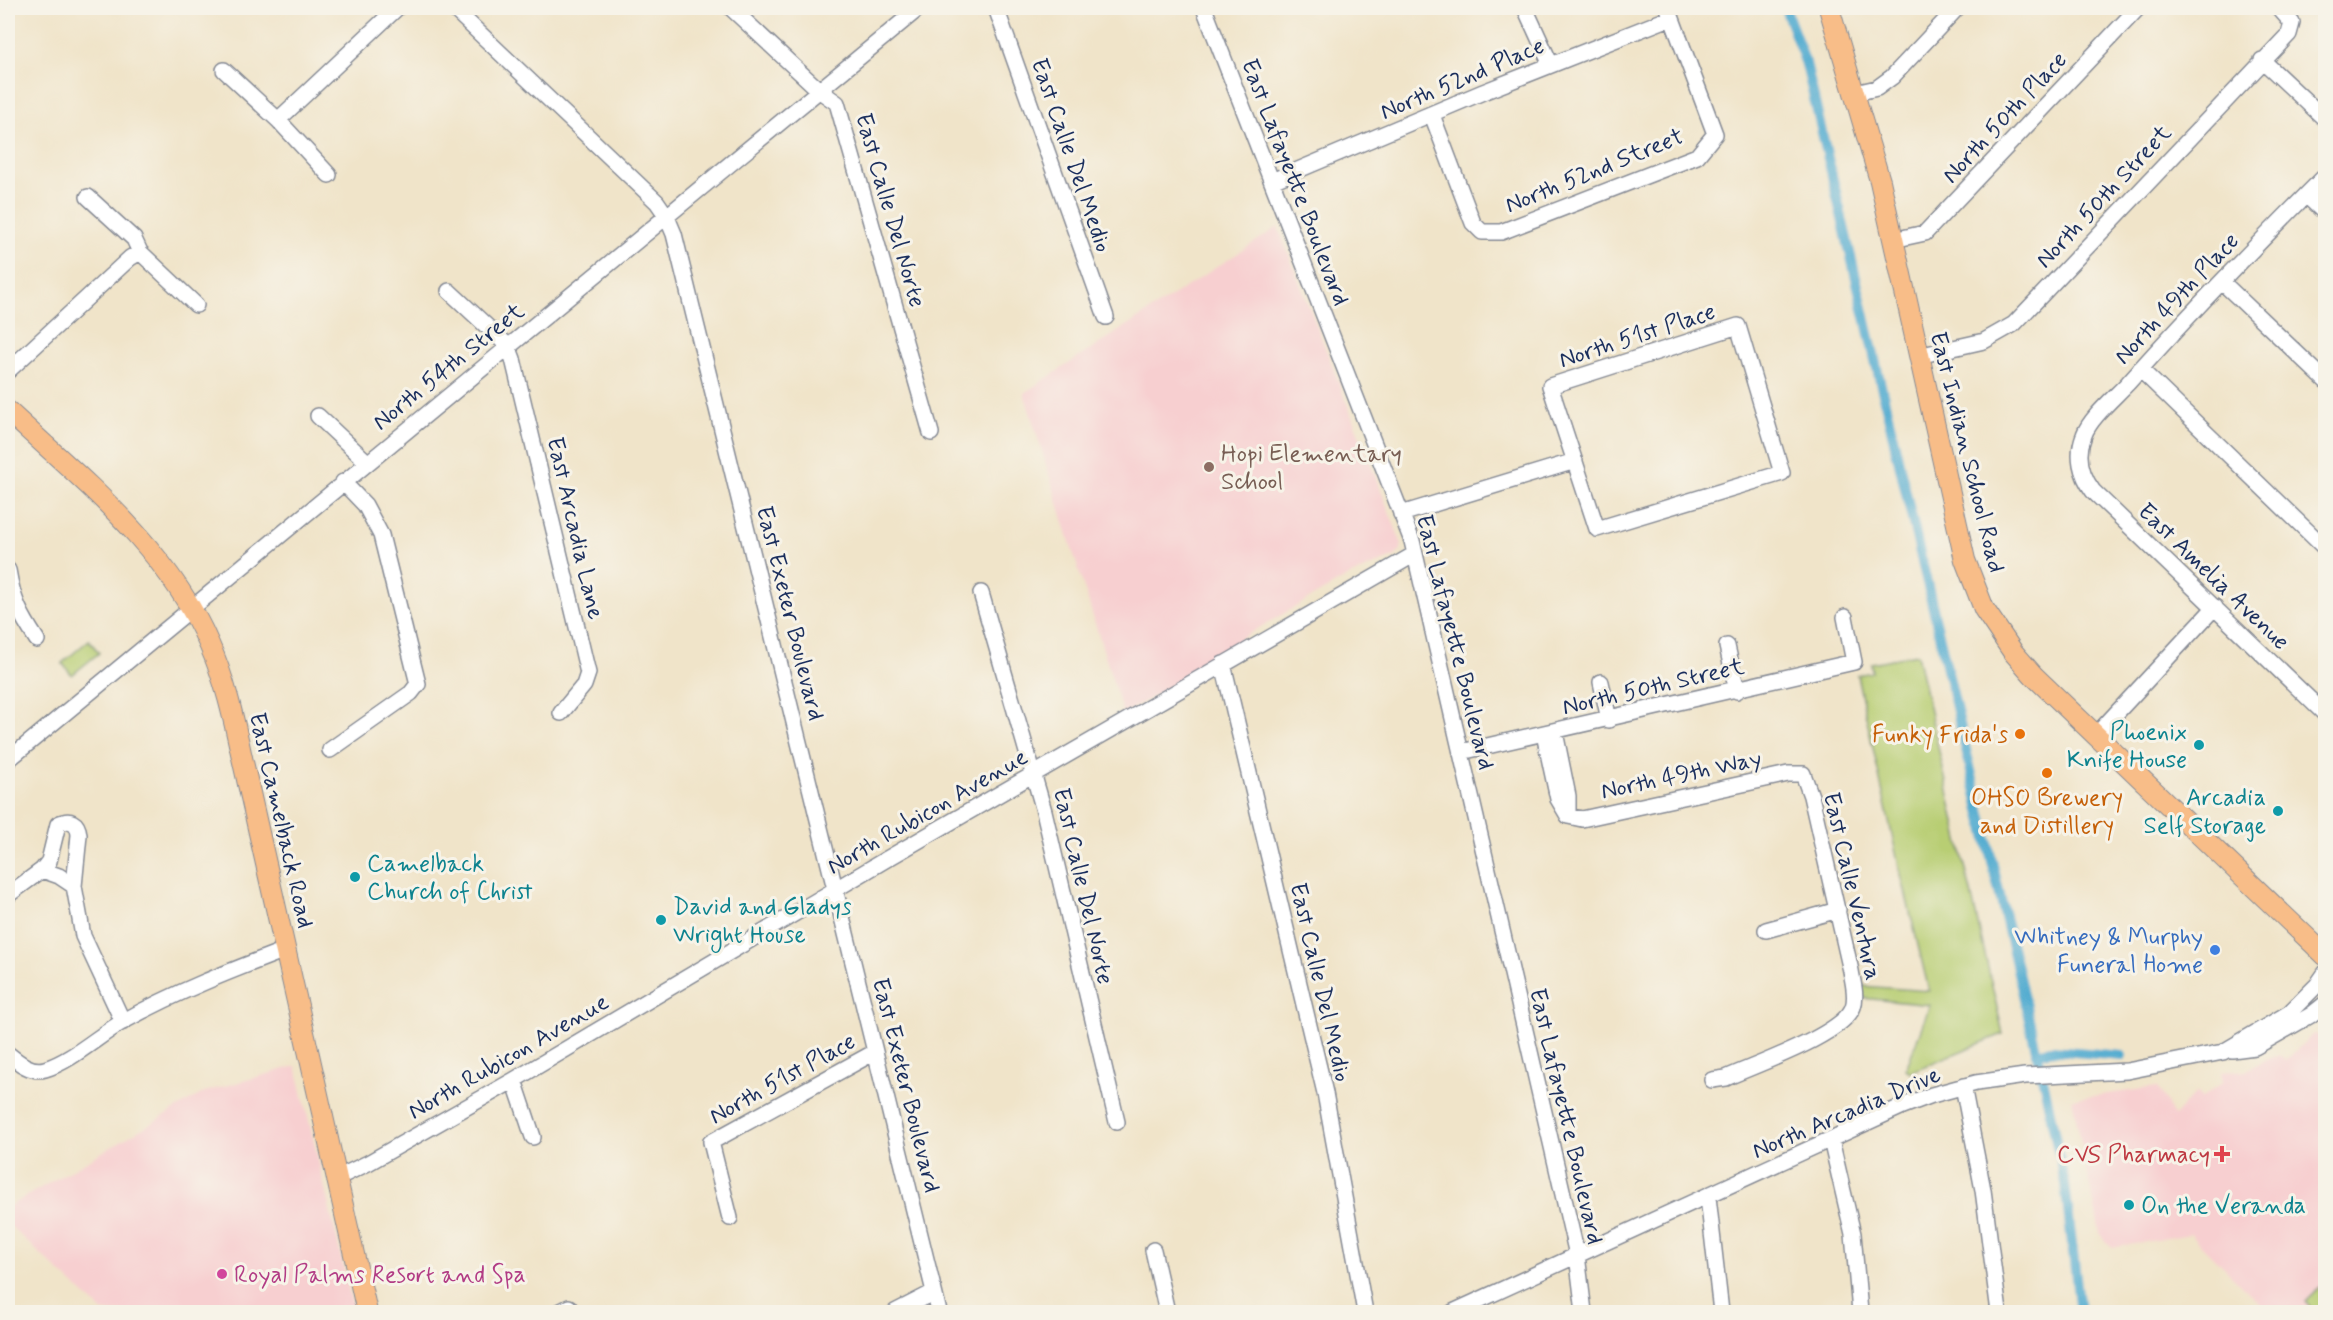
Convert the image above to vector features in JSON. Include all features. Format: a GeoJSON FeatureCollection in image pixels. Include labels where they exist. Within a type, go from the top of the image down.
{"type":"FeatureCollection","features":[{"type":"Feature","properties":{"kind":"main road","name":"East Indian School Road"},"geometry":{"type":"LineString","coordinates":[[1829,8],[1880,181],[1965,560],[1984,609],[2029,671],[2325,956]]}},
{"type":"Feature","properties":{"kind":"main road","name":"East Camelback Road"},"geometry":{"type":"LineString","coordinates":[[8,411],[122,519],[157,559],[191,608],[210,645],[227,693],[368,1312]]}},
{"type":"Feature","properties":{"kind":"main road"},"geometry":{"type":"LineString","coordinates":[[2299,929],[2325,935]]}},
{"type":"Feature","properties":{"kind":"street"},"geometry":{"type":"LineString","coordinates":[[278,120],[397,8]]}},
{"type":"Feature","properties":{"kind":"street","name":"East Exeter Boulevard"},"geometry":{"type":"LineString","coordinates":[[453,8],[657,202],[666,215],[674,234],[939,1312]]}},
{"type":"Feature","properties":{"kind":"street","name":"East Calle Del Norte"},"geometry":{"type":"LineString","coordinates":[[731,8],[837,104],[931,433]]}},
{"type":"Feature","properties":{"kind":"street","name":"North 54th Street"},"geometry":{"type":"LineString","coordinates":[[8,760],[919,8]]}},
{"type":"Feature","properties":{"kind":"street","name":"East Calle Del Medio"},"geometry":{"type":"LineString","coordinates":[[996,8],[1106,317]]}},
{"type":"Feature","properties":{"kind":"street","name":"East Lafayette Boulevard"},"geometry":{"type":"LineString","coordinates":[[1204,8],[1416,554],[1576,1255],[1584,1312]]}},
{"type":"Feature","properties":{"kind":"street"},"geometry":{"type":"LineString","coordinates":[[1525,8],[1551,65]]}},
{"type":"Feature","properties":{"kind":"street"},"geometry":{"type":"LineString","coordinates":[[1855,93],[1877,88],[1892,77],[1956,8]]}},
{"type":"Feature","properties":{"kind":"street","name":"North 50th Place"},"geometry":{"type":"LineString","coordinates":[[1893,240],[1925,233],[2138,8]]}},
{"type":"Feature","properties":{"kind":"street","name":"North 50th Street"},"geometry":{"type":"LineString","coordinates":[[1918,356],[1984,341],[2014,324],[2289,34],[2292,23],[2279,8]]}},
{"type":"Feature","properties":{"kind":"street","name":"North 52nd Place"},"geometry":{"type":"LineString","coordinates":[[1272,181],[1551,65],[1669,13]]}},
{"type":"Feature","properties":{"kind":"street","name":"North 52nd Street"},"geometry":{"type":"LineString","coordinates":[[1432,115],[1473,223],[1482,232],[1500,232],[1697,156],[1715,134],[1669,13]]}},
{"type":"Feature","properties":{"kind":"street"},"geometry":{"type":"LineString","coordinates":[[2262,60],[2325,120]]}},
{"type":"Feature","properties":{"kind":"street"},"geometry":{"type":"LineString","coordinates":[[224,70],[278,120],[329,175]]}},
{"type":"Feature","properties":{"kind":"street","name":"North 49th Place"},"geometry":{"type":"LineString","coordinates":[[2080,463],[2081,446],[2087,428],[2140,369],[2325,175]]}},
{"type":"Feature","properties":{"kind":"street"},"geometry":{"type":"LineString","coordinates":[[2306,195],[2325,214]]}},
{"type":"Feature","properties":{"kind":"street"},"geometry":{"type":"LineString","coordinates":[[88,197],[134,239],[140,252],[196,305]]}},
{"type":"Feature","properties":{"kind":"street"},"geometry":{"type":"LineString","coordinates":[[8,371],[130,258],[140,252]]}},
{"type":"Feature","properties":{"kind":"street"},"geometry":{"type":"LineString","coordinates":[[2222,282],[2325,381]]}},
{"type":"Feature","properties":{"kind":"street"},"geometry":{"type":"LineString","coordinates":[[449,291],[508,346]]}},
{"type":"Feature","properties":{"kind":"street","name":"North 51st Place"},"geometry":{"type":"LineString","coordinates":[[1738,326],[1782,473],[1597,529],[1575,461],[1550,386],[1738,326]]}},
{"type":"Feature","properties":{"kind":"street","name":"East Arcadia Lane"},"geometry":{"type":"LineString","coordinates":[[508,346],[588,673],[584,684],[561,713]]}},
{"type":"Feature","properties":{"kind":"street"},"geometry":{"type":"LineString","coordinates":[[2140,369],[2325,549]]}},
{"type":"Feature","properties":{"kind":"street"},"geometry":{"type":"LineString","coordinates":[[318,416],[367,462]]}},
{"type":"Feature","properties":{"kind":"street"},"geometry":{"type":"LineString","coordinates":[[1401,514],[1575,461]]}},
{"type":"Feature","properties":{"kind":"street","name":"East Amelia Avenue"},"geometry":{"type":"LineString","coordinates":[[2080,463],[2093,491],[2325,715]]}},
{"type":"Feature","properties":{"kind":"street"},"geometry":{"type":"LineString","coordinates":[[330,750],[417,687],[381,535],[365,505],[343,482]]}},
{"type":"Feature","properties":{"kind":"street","name":"North Rubicon Avenue"},"geometry":{"type":"LineString","coordinates":[[337,1178],[368,1163],[514,1080],[1223,664],[1416,554]]}},
{"type":"Feature","properties":{"kind":"street"},"geometry":{"type":"LineString","coordinates":[[8,570],[12,593],[19,613],[37,640]]}},
{"type":"Feature","properties":{"kind":"street","name":"East Calle Del Norte"},"geometry":{"type":"LineString","coordinates":[[981,592],[1035,776],[1117,1122]]}},
{"type":"Feature","properties":{"kind":"street"},"geometry":{"type":"LineString","coordinates":[[2096,735],[2215,608]]}},
{"type":"Feature","properties":{"kind":"street","name":"North 50th Street"},"geometry":{"type":"LineString","coordinates":[[1461,753],[1737,691],[1854,662],[1845,617]]}},
{"type":"Feature","properties":{"kind":"street"},"geometry":{"type":"LineString","coordinates":[[1727,646],[1737,691]]}},
{"type":"Feature","properties":{"kind":"street","name":"East Calle Del Medio"},"geometry":{"type":"LineString","coordinates":[[1223,664],[1325,1093],[1365,1312]]}},
{"type":"Feature","properties":{"kind":"street"},"geometry":{"type":"LineString","coordinates":[[1601,682],[1609,720]]}},
{"type":"Feature","properties":{"kind":"street","name":"North 49th Way"},"geometry":{"type":"LineString","coordinates":[[1549,733],[1558,771],[1558,799],[1568,816],[1582,819],[1788,774],[1803,774]]}},
{"type":"Feature","properties":{"kind":"street","name":"East Calle Ventura"},"geometry":{"type":"LineString","coordinates":[[1712,1080],[1726,1078],[1825,1034],[1844,1021],[1852,1008],[1855,995],[1838,910],[1811,796],[1803,774]]}},
{"type":"Feature","properties":{"kind":"street"},"geometry":{"type":"LineString","coordinates":[[8,895],[42,870],[49,861],[58,824],[65,820],[73,822],[78,827],[74,886],[83,936],[123,1022]]}},
{"type":"Feature","properties":{"kind":"street"},"geometry":{"type":"LineString","coordinates":[[42,870],[59,876],[74,886]]}},
{"type":"Feature","properties":{"kind":"street"},"geometry":{"type":"LineString","coordinates":[[1766,930],[1838,910]]}},
{"type":"Feature","properties":{"kind":"street"},"geometry":{"type":"LineString","coordinates":[[8,1054],[24,1066],[42,1070],[58,1063],[123,1022],[206,980],[285,950]]}},
{"type":"Feature","properties":{"kind":"street","name":"North Arcadia Drive"},"geometry":{"type":"LineString","coordinates":[[1453,1312],[1903,1106],[1963,1086],[2031,1076],[2107,1074],[2223,1052],[2289,1013],[2317,985],[2325,972]]}},
{"type":"Feature","properties":{"kind":"street"},"geometry":{"type":"LineString","coordinates":[[2286,1028],[2325,988]]}},
{"type":"Feature","properties":{"kind":"street"},"geometry":{"type":"LineString","coordinates":[[2223,1052],[2255,1047],[2311,1015],[2325,1002]]}},
{"type":"Feature","properties":{"kind":"street","name":"North 51st Place"},"geometry":{"type":"LineString","coordinates":[[730,1218],[711,1142],[875,1052]]}},
{"type":"Feature","properties":{"kind":"street"},"geometry":{"type":"LineString","coordinates":[[514,1080],[533,1137]]}},
{"type":"Feature","properties":{"kind":"street"},"geometry":{"type":"LineString","coordinates":[[1963,1086],[1983,1190],[1999,1312]]}},
{"type":"Feature","properties":{"kind":"street"},"geometry":{"type":"LineString","coordinates":[[1831,1140],[1853,1234],[1860,1312]]}},
{"type":"Feature","properties":{"kind":"street"},"geometry":{"type":"LineString","coordinates":[[1708,1197],[1721,1312]]}},
{"type":"Feature","properties":{"kind":"street"},"geometry":{"type":"LineString","coordinates":[[1153,1250],[1167,1312]]}},
{"type":"Feature","properties":{"kind":"street"},"geometry":{"type":"LineString","coordinates":[[895,1312],[934,1292]]}},
{"type":"Feature","properties":{"kind":"shaded area","name":"Hopi Elementary School"},"geometry":{"type":"Polygon","coordinates":[[[1278,227],[1401,542],[1401,550],[1395,556],[1351,575],[1243,637],[1194,673],[1123,714],[1024,393],[1278,227]]]}},
{"type":"Feature","properties":{"kind":"shaded area"},"geometry":{"type":"Polygon","coordinates":[[[2325,1028],[2325,1312],[2268,1312],[2190,1234],[2112,1248],[2100,1233],[2072,1099],[2157,1087],[2174,1116],[2196,1092],[2202,1098],[2223,1082],[2221,1072],[2246,1070],[2279,1054],[2286,1060],[2314,1033],[2318,1036],[2325,1028]]]}},
{"type":"Feature","properties":{"kind":"shaded area"},"geometry":{"type":"Polygon","coordinates":[[[296,1066],[354,1312],[103,1312],[8,1224],[8,1207],[205,1092],[296,1066]]]}},
{"type":"Feature","properties":{"kind":"green space"},"geometry":{"type":"Polygon","coordinates":[[[89,640],[99,653],[72,675],[62,663],[89,640]]]}},
{"type":"Feature","properties":{"kind":"green space"},"geometry":{"type":"Polygon","coordinates":[[[1917,654],[2003,1034],[1910,1072],[1906,1069],[1930,1005],[1862,998],[1862,986],[1929,991],[1857,675],[1872,672],[1871,663],[1917,654]]]}},
{"type":"Feature","properties":{"kind":"green space"},"geometry":{"type":"Polygon","coordinates":[[[2324,1285],[2325,1312],[2316,1312],[2305,1301],[2324,1285]]]}},
{"type":"Feature","properties":{"kind":"waterway"},"geometry":{"type":"LineString","coordinates":[[1785,8],[1806,64],[2044,1084],[2065,1184],[2080,1312]]}},
{"type":"Feature","properties":{"kind":"waterway"},"geometry":{"type":"LineString","coordinates":[[2036,1053],[2052,1050],[2122,1056]]}},
{"type":"Feature","properties":{"kind":"place","name":"Hopi Elementary School"},"geometry":{"type":"Point","coordinates":[1209,467]}},
{"type":"Feature","properties":{"kind":"place","name":"Funky Frida's"},"geometry":{"type":"Point","coordinates":[2020,734]}},
{"type":"Feature","properties":{"kind":"place","name":"Phoenix Knife House"},"geometry":{"type":"Point","coordinates":[2199,745]}},
{"type":"Feature","properties":{"kind":"place","name":"OHSO Brewery and Distillery"},"geometry":{"type":"Point","coordinates":[2047,773]}},
{"type":"Feature","properties":{"kind":"place","name":"Arcadia Self Storage"},"geometry":{"type":"Point","coordinates":[2278,811]}},
{"type":"Feature","properties":{"kind":"place","name":"Camelback Church of Christ"},"geometry":{"type":"Point","coordinates":[355,877]}},
{"type":"Feature","properties":{"kind":"place","name":"David and Gladys Wright House"},"geometry":{"type":"Point","coordinates":[661,920]}},
{"type":"Feature","properties":{"kind":"place","name":"Whitney & Murphy Funeral Home"},"geometry":{"type":"Point","coordinates":[2215,950]}},
{"type":"Feature","properties":{"kind":"place","name":"CVS Pharmacy"},"geometry":{"type":"Point","coordinates":[2222,1154]}},
{"type":"Feature","properties":{"kind":"place","name":"On the Veranda"},"geometry":{"type":"Point","coordinates":[2129,1205]}},
{"type":"Feature","properties":{"kind":"place","name":"Royal Palms Resort and Spa"},"geometry":{"type":"Point","coordinates":[222,1274]}}]}
